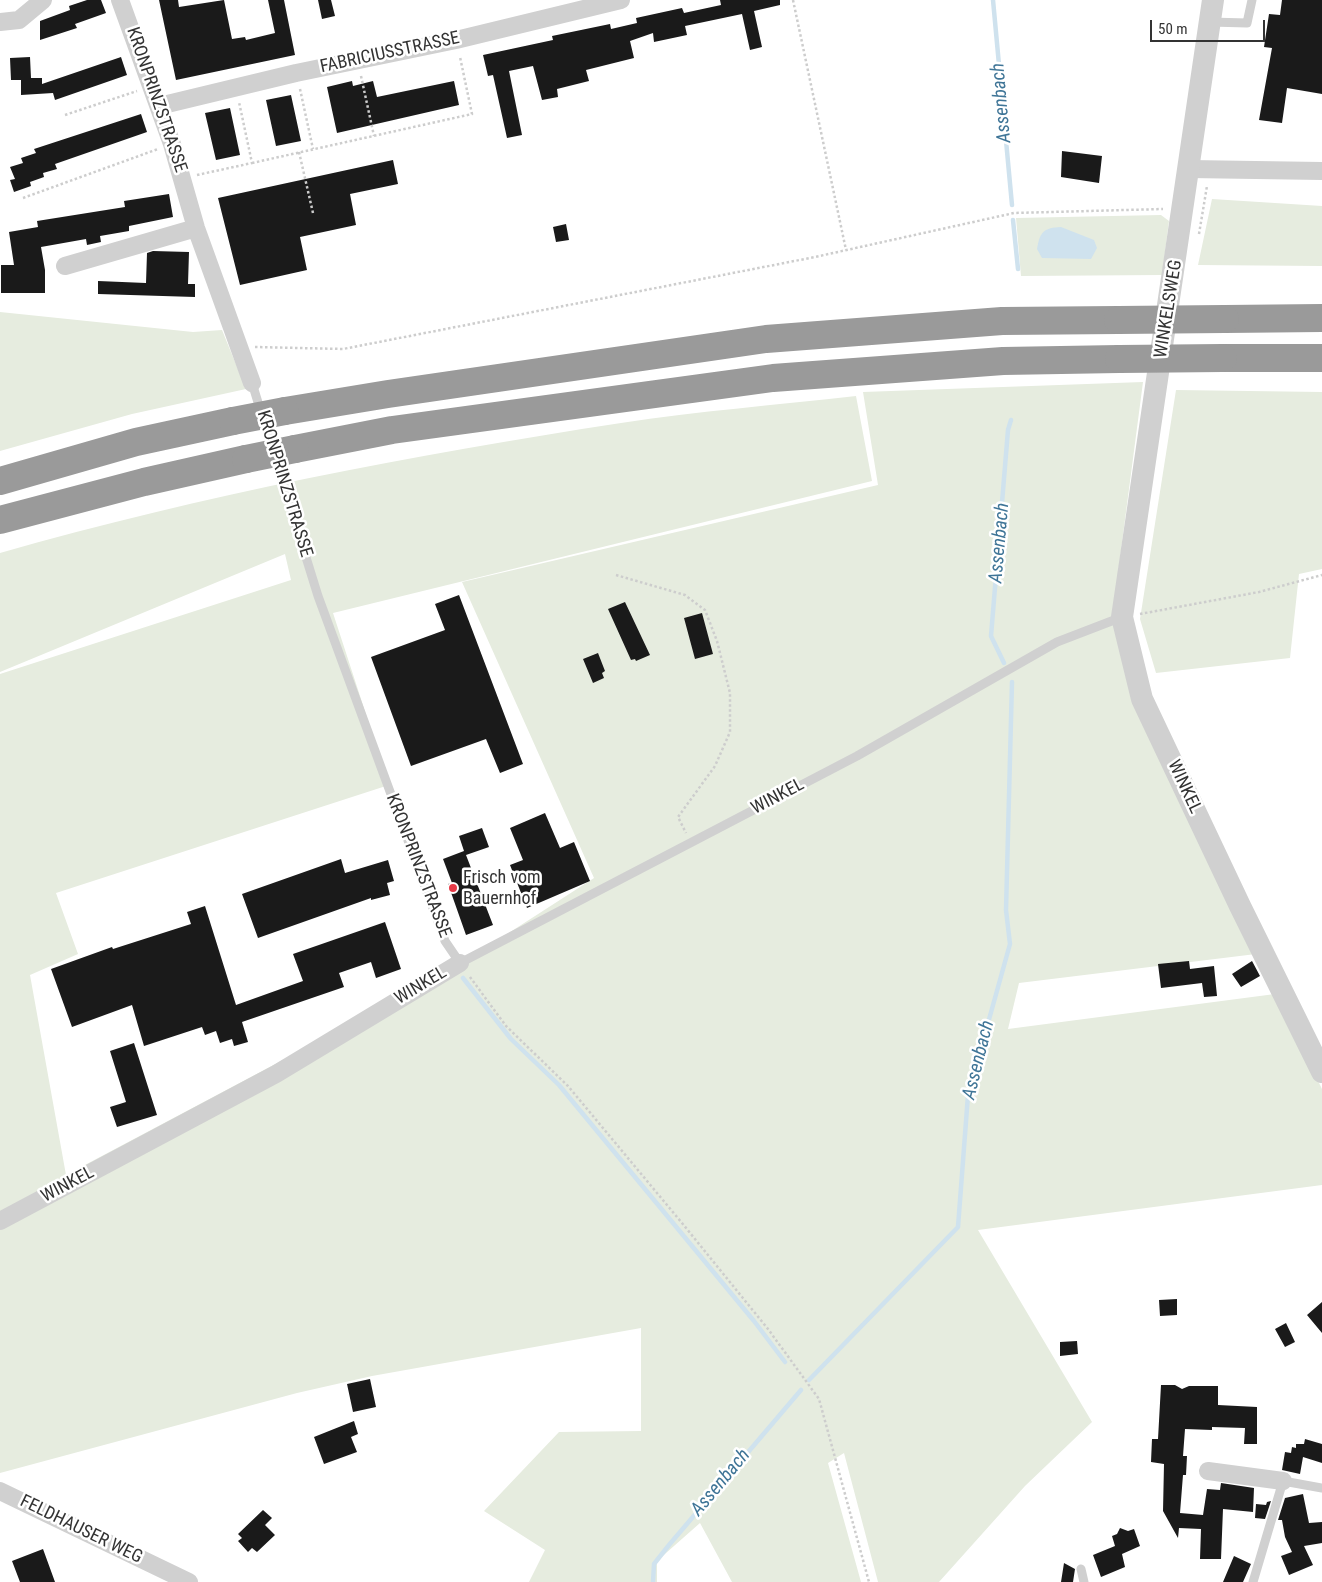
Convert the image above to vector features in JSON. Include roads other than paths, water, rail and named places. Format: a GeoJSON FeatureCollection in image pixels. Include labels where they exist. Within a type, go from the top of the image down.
{"type":"FeatureCollection","features":[{"type":"Feature","properties":{"kind":"highway"},"geometry":{"type":"LineString","coordinates":[[0,481],[136,442],[285,411],[388,394],[766,339],[1002,321],[1322,318]]}},
{"type":"Feature","properties":{"kind":"highway"},"geometry":{"type":"LineString","coordinates":[[0,520],[144,482],[246,459],[392,430],[773,378],[1003,361],[1322,358]]}},
{"type":"Feature","properties":{"kind":"street"},"geometry":{"type":"LineString","coordinates":[[0,22],[19,20],[43,0]]}},
{"type":"Feature","properties":{"kind":"street","name":"KRONPRINZSTRASSE"},"geometry":{"type":"LineString","coordinates":[[120,0],[172,144],[196,228],[252,383]]}},
{"type":"Feature","properties":{"kind":"street","name":"FABRICIUSSTRASSE"},"geometry":{"type":"LineString","coordinates":[[159,106],[296,73],[456,40],[621,0]]}},
{"type":"Feature","properties":{"kind":"street","name":"WINKELSWEG"},"geometry":{"type":"LineString","coordinates":[[1122,617],[1184,209],[1213,0]]}},
{"type":"Feature","properties":{"kind":"street"},"geometry":{"type":"LineString","coordinates":[[1189,169],[1322,171]]}},
{"type":"Feature","properties":{"kind":"street"},"geometry":{"type":"LineString","coordinates":[[65,266],[196,228]]}},
{"type":"Feature","properties":{"kind":"street","name":"WINKEL"},"geometry":{"type":"LineString","coordinates":[[1122,617],[1142,699],[1322,1072]]}},
{"type":"Feature","properties":{"kind":"street","name":"WINKEL"},"geometry":{"type":"LineString","coordinates":[[0,1221],[276,1074],[460,963]]}},
{"type":"Feature","properties":{"kind":"street"},"geometry":{"type":"LineString","coordinates":[[1208,1471],[1283,1481]]}},
{"type":"Feature","properties":{"kind":"street","name":"FELDHAUSER WEG"},"geometry":{"type":"LineString","coordinates":[[0,1491],[189,1582]]}},
{"type":"Feature","properties":{"kind":"lane"},"geometry":{"type":"LineString","coordinates":[[1210,22],[1247,23],[1252,0]]}},
{"type":"Feature","properties":{"kind":"lane","name":"KRONPRINZSTRASSE"},"geometry":{"type":"LineString","coordinates":[[252,383],[318,596],[445,941],[460,963]]}},
{"type":"Feature","properties":{"kind":"lane","name":"WINKEL"},"geometry":{"type":"LineString","coordinates":[[460,963],[485,952],[690,842],[857,756],[1057,642],[1122,617]]}},
{"type":"Feature","properties":{"kind":"lane"},"geometry":{"type":"LineString","coordinates":[[1253,1582],[1283,1481],[1322,1488]]}},
{"type":"Feature","properties":{"kind":"lane"},"geometry":{"type":"LineString","coordinates":[[1081,1569],[1084,1582]]}},
{"type":"Feature","properties":{"kind":"water"},"geometry":{"type":"Polygon","coordinates":[[[1061,227],[1094,240],[1097,248],[1091,259],[1042,258],[1037,249],[1041,234],[1050,228],[1061,227]]]}},
{"type":"Feature","properties":{"kind":"waterway","name":"Assenbach"},"geometry":{"type":"LineString","coordinates":[[993,0],[1012,205]]}},
{"type":"Feature","properties":{"kind":"waterway","name":"Assenbach"},"geometry":{"type":"LineString","coordinates":[[1013,220],[1018,269]]}},
{"type":"Feature","properties":{"kind":"waterway","name":"Assenbach"},"geometry":{"type":"LineString","coordinates":[[1004,663],[991,636],[1008,430],[1011,420]]}},
{"type":"Feature","properties":{"kind":"waterway","name":"Assenbach"},"geometry":{"type":"LineString","coordinates":[[809,1380],[958,1227],[968,1095],[1010,944],[1006,910],[1012,682]]}},
{"type":"Feature","properties":{"kind":"waterway"},"geometry":{"type":"LineString","coordinates":[[463,978],[511,1039],[559,1085],[754,1321],[785,1362]]}},
{"type":"Feature","properties":{"kind":"waterway","name":"Assenbach"},"geometry":{"type":"LineString","coordinates":[[653,1582],[654,1564],[801,1390]]}},
{"type":"Feature","properties":{"kind":"place","name":"Frisch vom Bauernhof"},"geometry":{"type":"Point","coordinates":[453,888]}}]}
